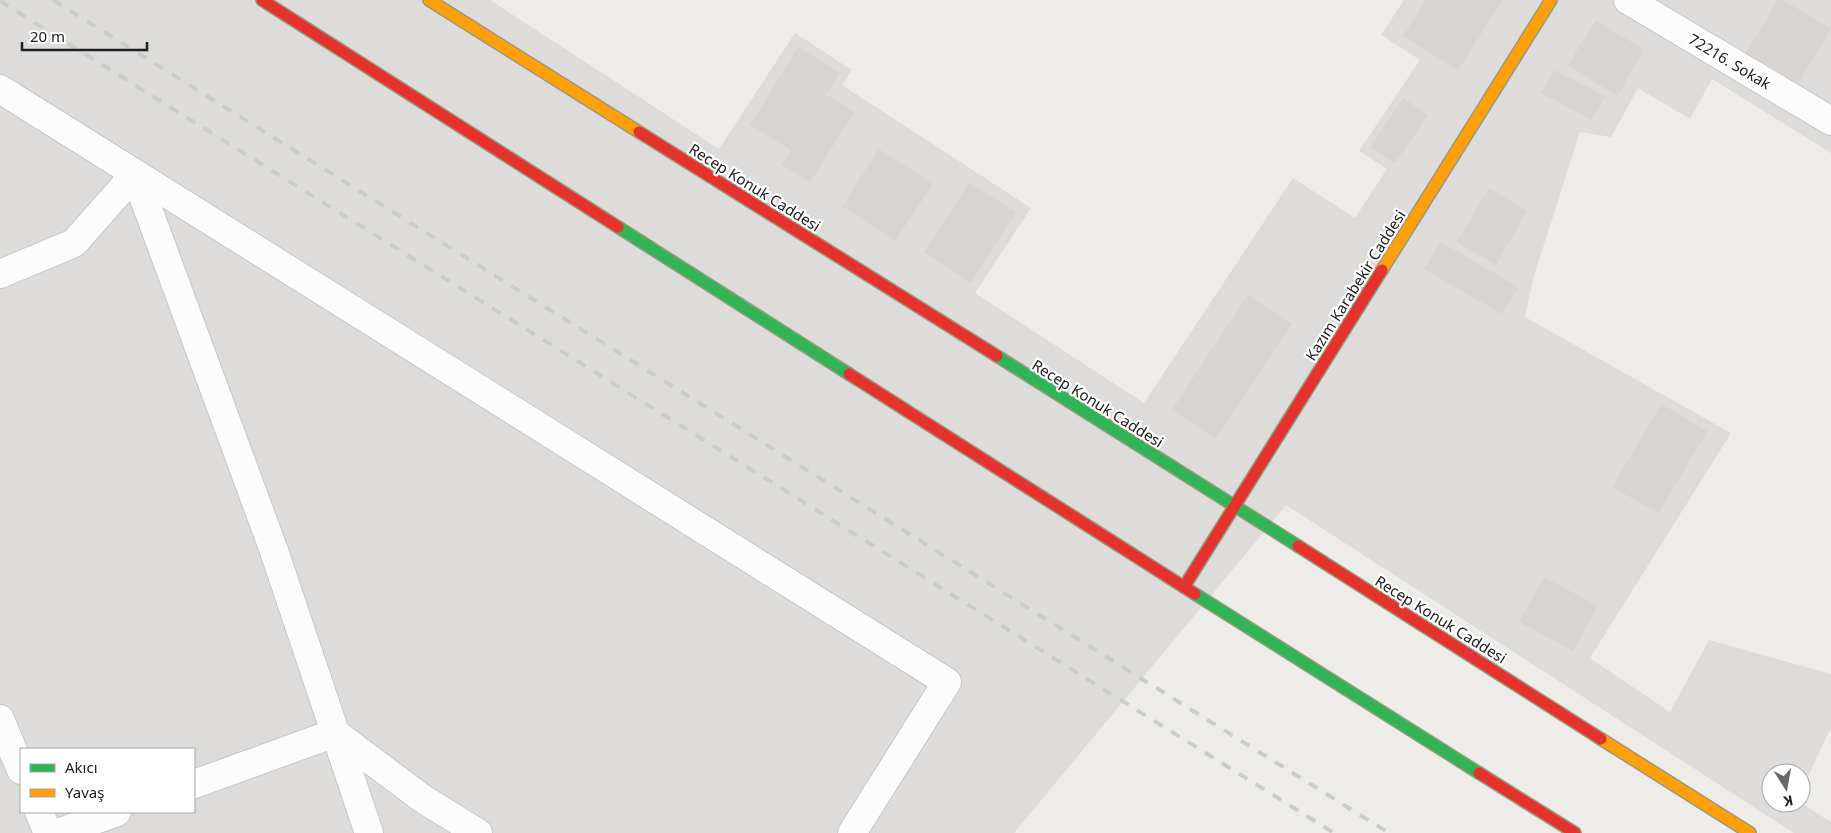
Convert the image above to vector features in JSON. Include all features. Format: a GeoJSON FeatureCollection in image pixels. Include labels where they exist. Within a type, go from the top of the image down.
{"type":"FeatureCollection","features":[{"type":"Feature","properties":{"kind":"main road"},"geometry":{"type":"LineString","coordinates":[[262,0],[1184,587],[1575,833]]}},
{"type":"Feature","properties":{"kind":"main road","name":"Recep Konuk Caddesi"},"geometry":{"type":"LineString","coordinates":[[429,0],[1235,506],[1750,833]]}},
{"type":"Feature","properties":{"kind":"main road","name":"Kazım Karabekir Caddesi"},"geometry":{"type":"LineString","coordinates":[[1184,587],[1551,0]]}},
{"type":"Feature","properties":{"kind":"street","name":"72216. Sokak"},"geometry":{"type":"LineString","coordinates":[[1628,0],[1831,121]]}},
{"type":"Feature","properties":{"kind":"street"},"geometry":{"type":"LineString","coordinates":[[0,89],[947,682],[852,833]]}},
{"type":"Feature","properties":{"kind":"street"},"geometry":{"type":"LineString","coordinates":[[0,274],[74,243],[136,174]]}},
{"type":"Feature","properties":{"kind":"street"},"geometry":{"type":"LineString","coordinates":[[136,174],[273,548],[369,833]]}},
{"type":"Feature","properties":{"kind":"street"},"geometry":{"type":"LineString","coordinates":[[0,719],[20,768]]}},
{"type":"Feature","properties":{"kind":"street"},"geometry":{"type":"LineString","coordinates":[[195,784],[335,733]]}},
{"type":"Feature","properties":{"kind":"street"},"geometry":{"type":"LineString","coordinates":[[335,733],[424,799],[478,833]]}},
{"type":"Feature","properties":{"kind":"street"},"geometry":{"type":"LineString","coordinates":[[39,813],[48,833]]}},
{"type":"Feature","properties":{"kind":"street"},"geometry":{"type":"LineString","coordinates":[[58,833],[114,813]]}},
{"type":"Feature","properties":{"kind":"shaded area"},"geometry":{"type":"Polygon","coordinates":[[[0,0],[490,0],[719,149],[795,33],[852,70],[842,85],[1031,208],[975,293],[1144,403],[1293,178],[1355,218],[1387,169],[1359,151],[1420,60],[1381,35],[1404,0],[1831,0],[1831,153],[1712,79],[1690,119],[1638,88],[1611,137],[1580,132],[1533,279],[1525,317],[1731,433],[1590,658],[1670,712],[1709,640],[1831,674],[1831,727],[1811,770],[1811,763],[1761,763],[1761,812],[1286,505],[1014,833],[0,833],[0,0]]]}},
{"type":"Feature","properties":{"kind":"shaded area"},"geometry":{"type":"Polygon","coordinates":[[[1811,809],[1831,822],[1831,833],[1794,833],[1763,813],[1811,813],[1811,809]]]}},
{"type":"Feature","properties":{"kind":"building"},"geometry":{"type":"Polygon","coordinates":[[[1426,0],[1503,0],[1458,70],[1403,36],[1426,0]]]}},
{"type":"Feature","properties":{"kind":"building"},"geometry":{"type":"Polygon","coordinates":[[[1778,0],[1783,0],[1831,29],[1798,84],[1746,53],[1778,0]]]}},
{"type":"Feature","properties":{"kind":"building"},"geometry":{"type":"Polygon","coordinates":[[[1596,20],[1644,50],[1617,96],[1568,65],[1596,20]]]}},
{"type":"Feature","properties":{"kind":"building"},"geometry":{"type":"Polygon","coordinates":[[[798,47],[840,73],[826,94],[855,112],[810,182],[782,165],[791,150],[750,125],[798,47]]]}},
{"type":"Feature","properties":{"kind":"building"},"geometry":{"type":"Polygon","coordinates":[[[1554,70],[1605,96],[1592,120],[1541,93],[1554,70]]]}},
{"type":"Feature","properties":{"kind":"building"},"geometry":{"type":"Polygon","coordinates":[[[1403,98],[1428,115],[1395,163],[1370,147],[1403,98]]]}},
{"type":"Feature","properties":{"kind":"building"},"geometry":{"type":"Polygon","coordinates":[[[879,149],[933,184],[895,241],[842,206],[879,149]]]}},
{"type":"Feature","properties":{"kind":"building"},"geometry":{"type":"Polygon","coordinates":[[[969,183],[1016,212],[971,283],[924,252],[969,183]]]}},
{"type":"Feature","properties":{"kind":"building"},"geometry":{"type":"Polygon","coordinates":[[[1489,188],[1527,211],[1496,265],[1457,242],[1489,188]]]}},
{"type":"Feature","properties":{"kind":"building"},"geometry":{"type":"Polygon","coordinates":[[[1441,242],[1518,287],[1502,314],[1424,269],[1441,242]]]}},
{"type":"Feature","properties":{"kind":"building"},"geometry":{"type":"Polygon","coordinates":[[[1248,295],[1292,324],[1216,439],[1172,410],[1248,295]]]}},
{"type":"Feature","properties":{"kind":"building"},"geometry":{"type":"Polygon","coordinates":[[[1661,404],[1707,431],[1659,513],[1612,487],[1661,404]]]}},
{"type":"Feature","properties":{"kind":"building"},"geometry":{"type":"Polygon","coordinates":[[[1544,577],[1598,606],[1573,651],[1519,622],[1544,577]]]}},
{"type":"Feature","properties":{"kind":"railway"},"geometry":{"type":"LineString","coordinates":[[53,0],[1389,833]]}},
{"type":"Feature","properties":{"kind":"railway"},"geometry":{"type":"LineString","coordinates":[[0,1],[1334,833]]}},
{"type":"Feature","properties":{"kind":"traffic: fast"},"geometry":{"type":"LineString","coordinates":[[618,227],[849,374]]}},
{"type":"Feature","properties":{"kind":"traffic: fast"},"geometry":{"type":"LineString","coordinates":[[997,356],[1298,546]]}},
{"type":"Feature","properties":{"kind":"traffic: fast"},"geometry":{"type":"LineString","coordinates":[[1195,594],[1479,773]]}},
{"type":"Feature","properties":{"kind":"traffic: slow"},"geometry":{"type":"LineString","coordinates":[[429,0],[639,132]]}},
{"type":"Feature","properties":{"kind":"traffic: slow"},"geometry":{"type":"LineString","coordinates":[[1382,270],[1551,0]]}},
{"type":"Feature","properties":{"kind":"traffic: slow"},"geometry":{"type":"LineString","coordinates":[[1601,739],[1750,833]]}},
{"type":"Feature","properties":{"kind":"traffic: jam"},"geometry":{"type":"LineString","coordinates":[[262,0],[618,227]]}},
{"type":"Feature","properties":{"kind":"traffic: jam"},"geometry":{"type":"LineString","coordinates":[[639,132],[997,356]]}},
{"type":"Feature","properties":{"kind":"traffic: jam"},"geometry":{"type":"LineString","coordinates":[[1184,587],[1382,270]]}},
{"type":"Feature","properties":{"kind":"traffic: jam"},"geometry":{"type":"LineString","coordinates":[[849,374],[1195,594]]}},
{"type":"Feature","properties":{"kind":"traffic: jam"},"geometry":{"type":"LineString","coordinates":[[1298,546],[1601,739]]}},
{"type":"Feature","properties":{"kind":"traffic: jam"},"geometry":{"type":"LineString","coordinates":[[1479,773],[1575,833]]}}]}
